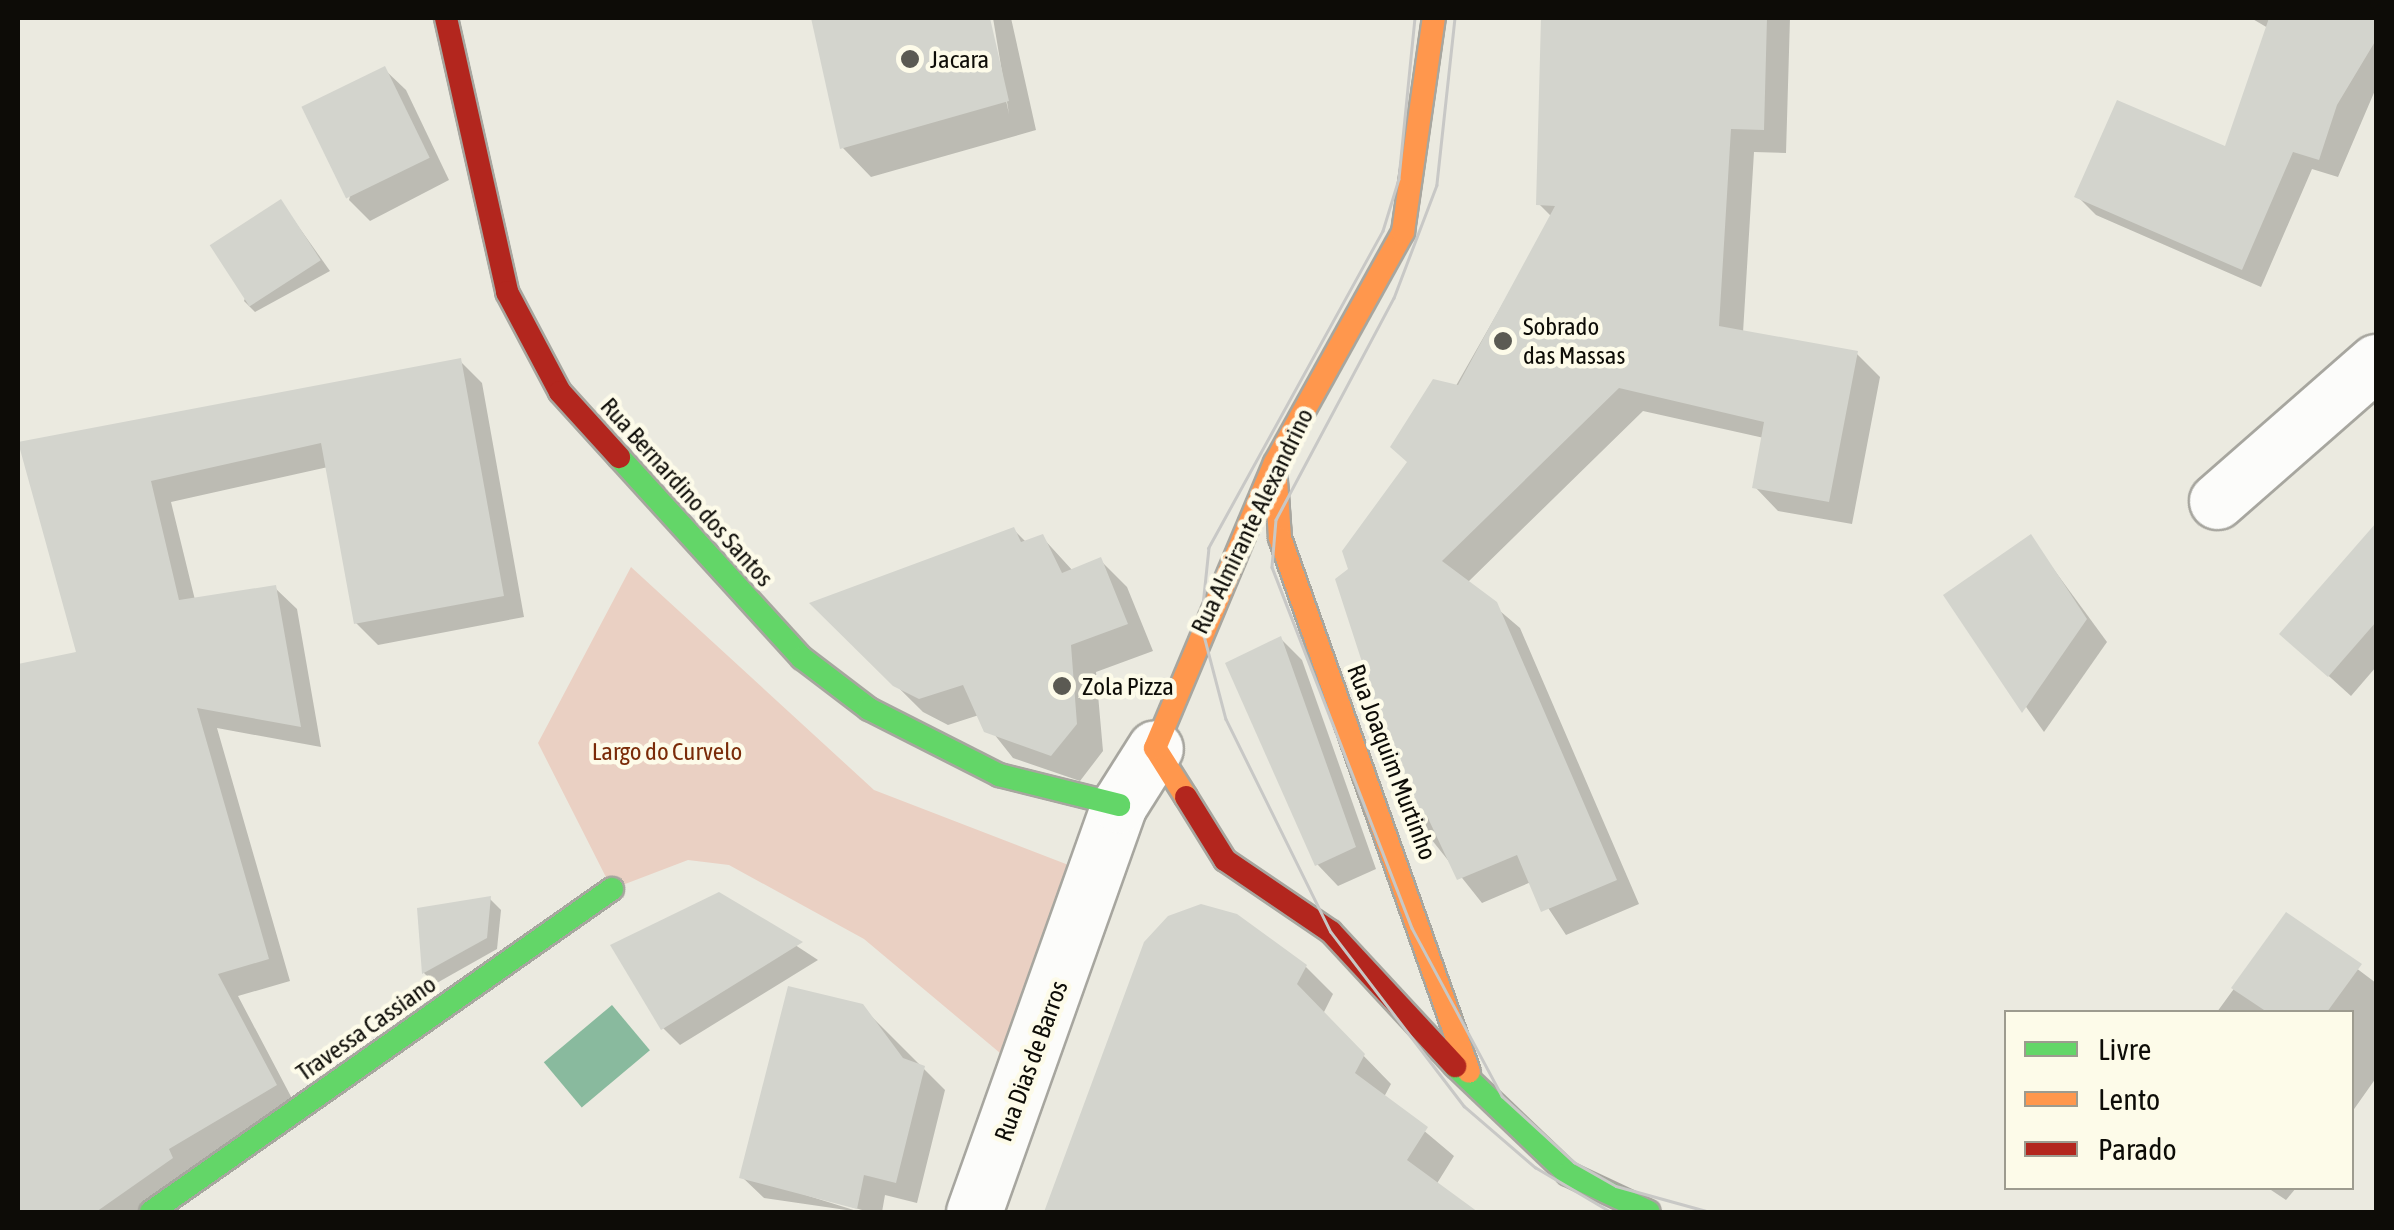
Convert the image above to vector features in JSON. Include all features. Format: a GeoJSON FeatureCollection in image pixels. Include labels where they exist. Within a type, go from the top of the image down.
{"type":"FeatureCollection","features":[{"type":"Feature","properties":{"kind":"street","name":"Rua Bernardino dos Santos"},"geometry":{"type":"LineString","coordinates":[[446,18],[508,292],[560,392],[802,658],[869,708],[998,775],[1119,806]]}},
{"type":"Feature","properties":{"kind":"street","name":"Rua Almirante Alexandrino"},"geometry":{"type":"LineString","coordinates":[[1083,908],[1119,806],[1155,748],[1275,463],[1403,232],[1434,18]]}},
{"type":"Feature","properties":{"kind":"street"},"geometry":{"type":"LineString","coordinates":[[2217,501],[2376,362]]}},
{"type":"Feature","properties":{"kind":"street","name":"Rua Joaquim Murtinho"},"geometry":{"type":"LineString","coordinates":[[1275,463],[1280,538],[1471,1079]]}},
{"type":"Feature","properties":{"kind":"street","name":"Rua Joaquim Murtinho"},"geometry":{"type":"LineString","coordinates":[[1155,748],[1225,860],[1331,932],[1568,1174],[1649,1212]]}},
{"type":"Feature","properties":{"kind":"street","name":"Travessa Cassiano"},"geometry":{"type":"LineString","coordinates":[[152,1212],[612,889]]}},
{"type":"Feature","properties":{"kind":"street","name":"Rua Dias de Barros"},"geometry":{"type":"LineString","coordinates":[[974,1212],[1083,908]]}},
{"type":"Feature","properties":{"kind":"green space","name":"Largo do Curvelo"},"geometry":{"type":"Polygon","coordinates":[[[631,567],[874,790],[1084,871],[1006,1058],[864,939],[729,865],[688,860],[612,889],[538,743],[631,567]]]}},
{"type":"Feature","properties":{"kind":"shaded area"},"geometry":{"type":"Polygon","coordinates":[[[612,1005],[650,1050],[582,1107],[544,1062],[612,1005]]]}},
{"type":"Feature","properties":{"kind":"building","name":"Jacara"},"geometry":{"type":"Polygon","coordinates":[[[811,18],[990,18],[1009,101],[840,149],[811,18]]]}},
{"type":"Feature","properties":{"kind":"building"},"geometry":{"type":"Polygon","coordinates":[[[1541,18],[1767,18],[1764,130],[1731,129],[1719,326],[1858,351],[1829,502],[1752,488],[1764,422],[1619,388],[1442,561],[1497,602],[1617,880],[1541,912],[1517,855],[1457,880],[1427,816],[1414,822],[1335,579],[1348,569],[1342,551],[1407,462],[1390,447],[1433,379],[1458,385],[1555,206],[1536,205],[1541,18]]]}},
{"type":"Feature","properties":{"kind":"building"},"geometry":{"type":"Polygon","coordinates":[[[2269,18],[2376,18],[2376,40],[2337,105],[2319,160],[2293,152],[2242,270],[2074,197],[2117,100],[2225,146],[2269,18]]]}},
{"type":"Feature","properties":{"kind":"building"},"geometry":{"type":"Polygon","coordinates":[[[385,66],[430,158],[346,198],[301,107],[385,66]]]}},
{"type":"Feature","properties":{"kind":"building"},"geometry":{"type":"Polygon","coordinates":[[[281,199],[321,260],[249,307],[210,245],[281,199]]]}},
{"type":"Feature","properties":{"kind":"building"},"geometry":{"type":"Polygon","coordinates":[[[461,358],[504,596],[354,624],[321,443],[151,481],[179,600],[276,585],[301,727],[197,708],[269,959],[218,974],[277,1085],[169,1149],[173,1158],[96,1212],[18,1212],[18,664],[76,652],[18,442],[461,358]]]}},
{"type":"Feature","properties":{"kind":"building"},"geometry":{"type":"Polygon","coordinates":[[[2376,523],[2376,622],[2328,677],[2279,634],[2376,523]]]}},
{"type":"Feature","properties":{"kind":"building"},"geometry":{"type":"Polygon","coordinates":[[[1014,527],[1021,542],[1043,534],[1062,573],[1101,557],[1128,624],[1071,645],[1077,724],[1051,756],[984,732],[963,685],[919,699],[893,686],[809,603],[1014,527]]]}},
{"type":"Feature","properties":{"kind":"building"},"geometry":{"type":"Polygon","coordinates":[[[2031,534],[2087,619],[2022,713],[1943,595],[2031,534]]]}},
{"type":"Feature","properties":{"kind":"building"},"geometry":{"type":"Polygon","coordinates":[[[1281,636],[1356,847],[1315,866],[1225,663],[1281,636]]]}},
{"type":"Feature","properties":{"kind":"building"},"geometry":{"type":"Polygon","coordinates":[[[719,892],[803,942],[661,1030],[610,945],[719,892]]]}},
{"type":"Feature","properties":{"kind":"building"},"geometry":{"type":"Polygon","coordinates":[[[491,896],[487,938],[422,974],[417,908],[491,896]]]}},
{"type":"Feature","properties":{"kind":"building"},"geometry":{"type":"Polygon","coordinates":[[[1201,904],[1237,914],[1307,965],[1297,984],[1365,1054],[1355,1073],[1428,1127],[1407,1160],[1478,1212],[1044,1212],[1144,942],[1168,916],[1201,904]]]}},
{"type":"Feature","properties":{"kind":"building"},"geometry":{"type":"Polygon","coordinates":[[[2286,912],[2362,964],[2328,1010],[2264,1010],[2231,988],[2286,912]]]}},
{"type":"Feature","properties":{"kind":"building"},"geometry":{"type":"Polygon","coordinates":[[[788,986],[863,1004],[903,1058],[925,1066],[896,1183],[864,1175],[857,1209],[739,1178],[788,986]]]}},
{"type":"Feature","properties":{"kind":"tram line"},"geometry":{"type":"LineString","coordinates":[[1415,18],[1399,179],[1383,231],[1209,548],[1201,624],[1226,719],[1331,932],[1464,1106],[1535,1167],[1611,1212]]}},
{"type":"Feature","properties":{"kind":"tram line"},"geometry":{"type":"LineString","coordinates":[[1455,18],[1437,185],[1394,298],[1276,520],[1272,567],[1412,928],[1502,1096],[1574,1162],[1616,1186],[1710,1212]]}},
{"type":"Feature","properties":{"kind":"traffic: fast"},"geometry":{"type":"LineString","coordinates":[[619,457],[802,658],[869,709],[999,775],[1119,805]]}},
{"type":"Feature","properties":{"kind":"traffic: fast"},"geometry":{"type":"LineString","coordinates":[[151,1212],[612,889]]}},
{"type":"Feature","properties":{"kind":"traffic: fast"},"geometry":{"type":"LineString","coordinates":[[1455,1066],[1568,1174],[1649,1212]]}},
{"type":"Feature","properties":{"kind":"traffic: slow"},"geometry":{"type":"LineString","coordinates":[[1186,797],[1155,748],[1275,463],[1403,232],[1434,18]]}},
{"type":"Feature","properties":{"kind":"traffic: slow"},"geometry":{"type":"LineString","coordinates":[[1275,466],[1280,538],[1469,1072]]}},
{"type":"Feature","properties":{"kind":"traffic: jam"},"geometry":{"type":"LineString","coordinates":[[446,18],[507,292],[560,392],[619,457]]}},
{"type":"Feature","properties":{"kind":"traffic: jam"},"geometry":{"type":"LineString","coordinates":[[1186,797],[1225,860],[1331,932],[1455,1066]]}},
{"type":"Feature","properties":{"kind":"place","name":"Jacara"},"geometry":{"type":"Point","coordinates":[910,59]}},
{"type":"Feature","properties":{"kind":"place","name":"Sobrado das Massas"},"geometry":{"type":"Point","coordinates":[1503,341]}},
{"type":"Feature","properties":{"kind":"place","name":"Zola Pizza"},"geometry":{"type":"Point","coordinates":[1062,686]}}]}
